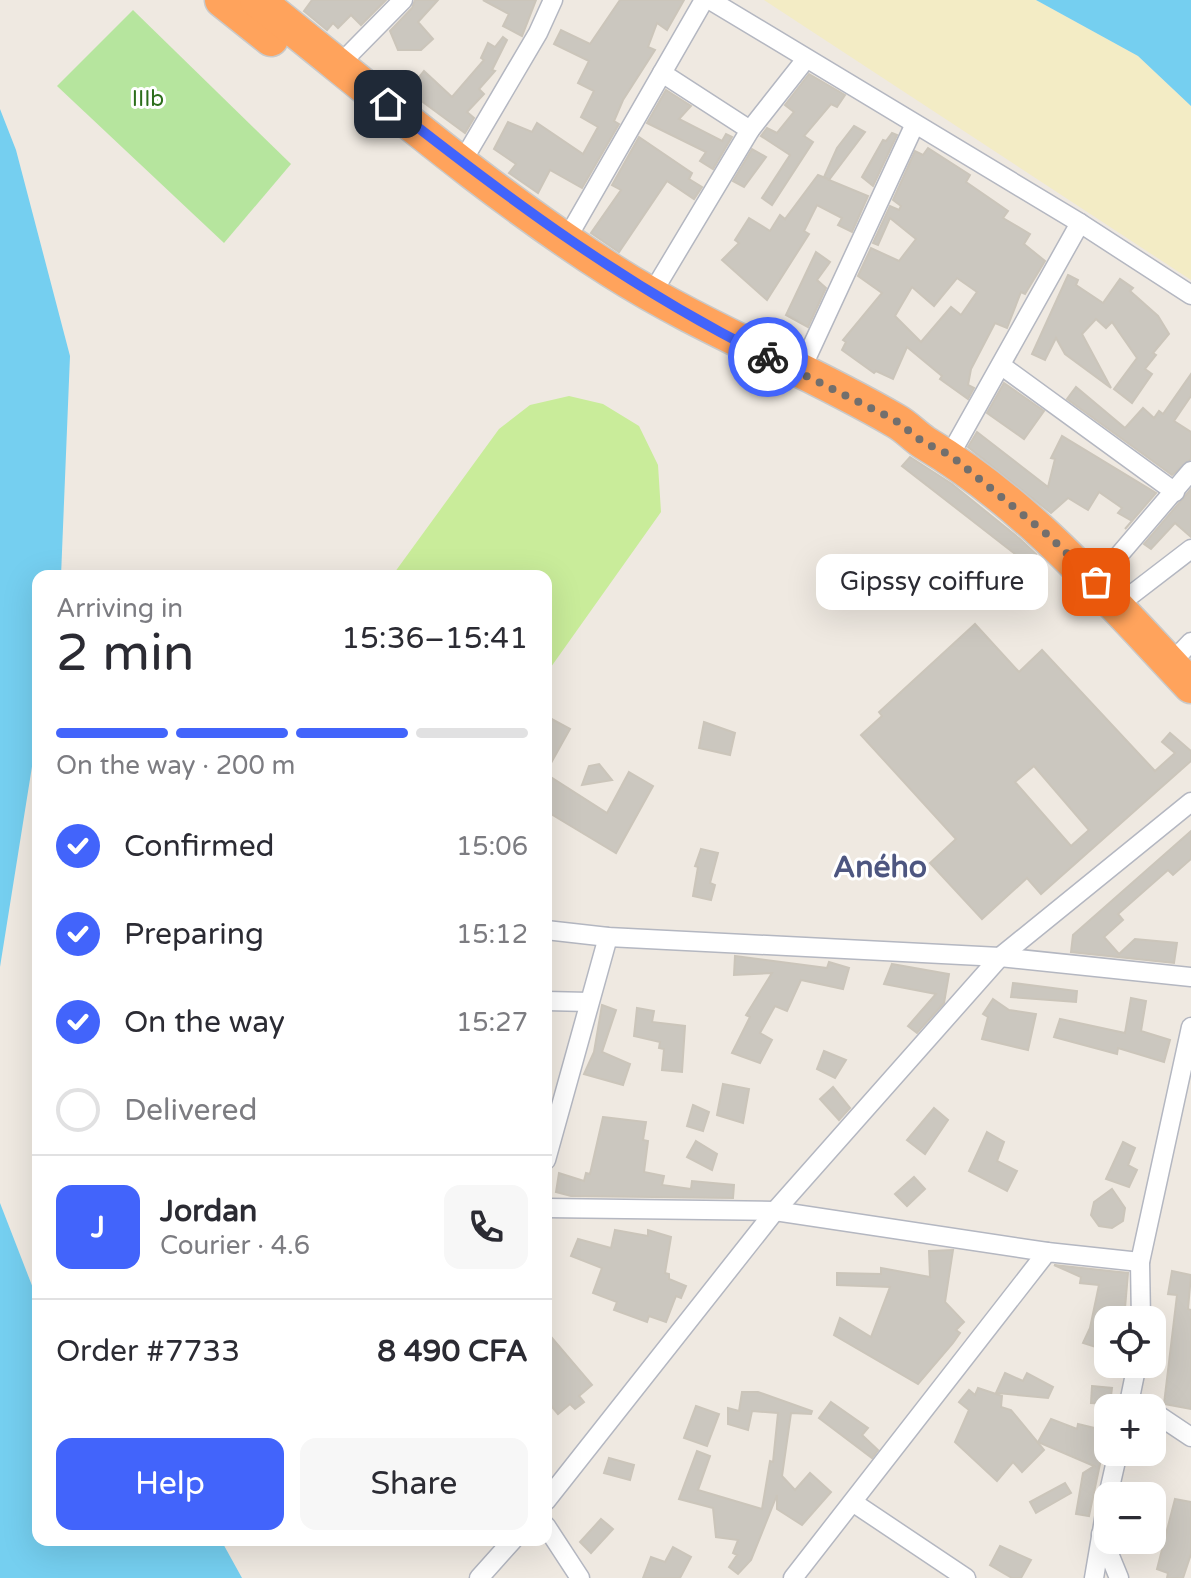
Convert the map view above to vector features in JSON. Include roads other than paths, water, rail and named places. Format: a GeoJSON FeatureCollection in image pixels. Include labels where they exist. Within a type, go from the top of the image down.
{"type":"FeatureCollection","features":[{"type":"Feature","properties":{"kind":"highway"},"geometry":{"type":"LineString","coordinates":[[222,0],[489,209],[616,297],[719,354],[873,430],[936,448]]}},
{"type":"Feature","properties":{"kind":"highway"},"geometry":{"type":"LineString","coordinates":[[257,0],[566,240],[651,295],[895,420],[936,448],[1049,536],[1184,664]]}},
{"type":"Feature","properties":{"kind":"street"},"geometry":{"type":"LineString","coordinates":[[339,65],[403,0]]}},
{"type":"Feature","properties":{"kind":"street"},"geometry":{"type":"LineString","coordinates":[[462,162],[538,33],[553,0]]}},
{"type":"Feature","properties":{"kind":"street"},"geometry":{"type":"LineString","coordinates":[[566,240],[704,0]]}},
{"type":"Feature","properties":{"kind":"street"},"geometry":{"type":"LineString","coordinates":[[710,0],[914,126],[1080,223],[1191,295]]}},
{"type":"Feature","properties":{"kind":"street"},"geometry":{"type":"LineString","coordinates":[[651,295],[750,130],[806,59]]}},
{"type":"Feature","properties":{"kind":"street"},"geometry":{"type":"LineString","coordinates":[[662,73],[750,130]]}},
{"type":"Feature","properties":{"kind":"street"},"geometry":{"type":"LineString","coordinates":[[800,372],[914,126]]}},
{"type":"Feature","properties":{"kind":"street"},"geometry":{"type":"LineString","coordinates":[[936,448],[1002,366],[1080,223]]}},
{"type":"Feature","properties":{"kind":"street"},"geometry":{"type":"LineString","coordinates":[[1002,366],[1175,492]]}},
{"type":"Feature","properties":{"kind":"street"},"geometry":{"type":"LineString","coordinates":[[1107,594],[1191,471]]}},
{"type":"Feature","properties":{"kind":"street"},"geometry":{"type":"LineString","coordinates":[[1107,594],[1191,549]]}},
{"type":"Feature","properties":{"kind":"street"},"geometry":{"type":"LineString","coordinates":[[552,1493],[775,1211],[1000,957],[1191,802]]}},
{"type":"Feature","properties":{"kind":"street"},"geometry":{"type":"LineString","coordinates":[[552,931],[608,937],[1000,957],[1191,977]]}},
{"type":"Feature","properties":{"kind":"street"},"geometry":{"type":"LineString","coordinates":[[552,1138],[608,937]]}},
{"type":"Feature","properties":{"kind":"street"},"geometry":{"type":"LineString","coordinates":[[552,1001],[589,1002]]}},
{"type":"Feature","properties":{"kind":"street"},"geometry":{"type":"LineString","coordinates":[[1141,1306],[1140,1262],[1191,1027]]}},
{"type":"Feature","properties":{"kind":"street"},"geometry":{"type":"LineString","coordinates":[[552,1208],[775,1211],[1047,1252],[1140,1262]]}},
{"type":"Feature","properties":{"kind":"street"},"geometry":{"type":"LineString","coordinates":[[793,1578],[1047,1252]]}},
{"type":"Feature","properties":{"kind":"street"},"geometry":{"type":"LineString","coordinates":[[1166,1421],[1191,1437]]}},
{"type":"Feature","properties":{"kind":"street"},"geometry":{"type":"LineString","coordinates":[[854,1503],[966,1578]]}},
{"type":"Feature","properties":{"kind":"street"},"geometry":{"type":"LineString","coordinates":[[552,1535],[580,1578]]}},
{"type":"Feature","properties":{"kind":"street"},"geometry":{"type":"LineString","coordinates":[[479,1578],[508,1546]]}},
{"type":"Feature","properties":{"kind":"street"},"geometry":{"type":"LineString","coordinates":[[1094,1578],[1097,1554]]}},
{"type":"Feature","properties":{"kind":"street"},"geometry":{"type":"LineString","coordinates":[[1109,1554],[1119,1578]]}},
{"type":"Feature","properties":{"kind":"water"},"geometry":{"type":"Polygon","coordinates":[[[1036,0],[1191,0],[1191,106],[1138,56],[1036,0]]]}},
{"type":"Feature","properties":{"kind":"water"},"geometry":{"type":"Polygon","coordinates":[[[0,109],[16,150],[70,356],[61,570],[32,570],[32,767],[0,967],[0,109]]]}},
{"type":"Feature","properties":{"kind":"water"},"geometry":{"type":"Polygon","coordinates":[[[0,1203],[32,1286],[32,1546],[224,1546],[242,1578],[0,1578],[0,1203]]]}},
{"type":"Feature","properties":{"kind":"place","name":"Gipssy coiffure"},"geometry":{"type":"Point","coordinates":[1096,582]}},
{"type":"Feature","properties":{"kind":"district","name":"Aného"},"geometry":{"type":"Point","coordinates":[880,867]}},
{"type":"Feature","properties":{"kind":"park label","name":"IIIb"},"geometry":{"type":"Point","coordinates":[148,98]}}]}
